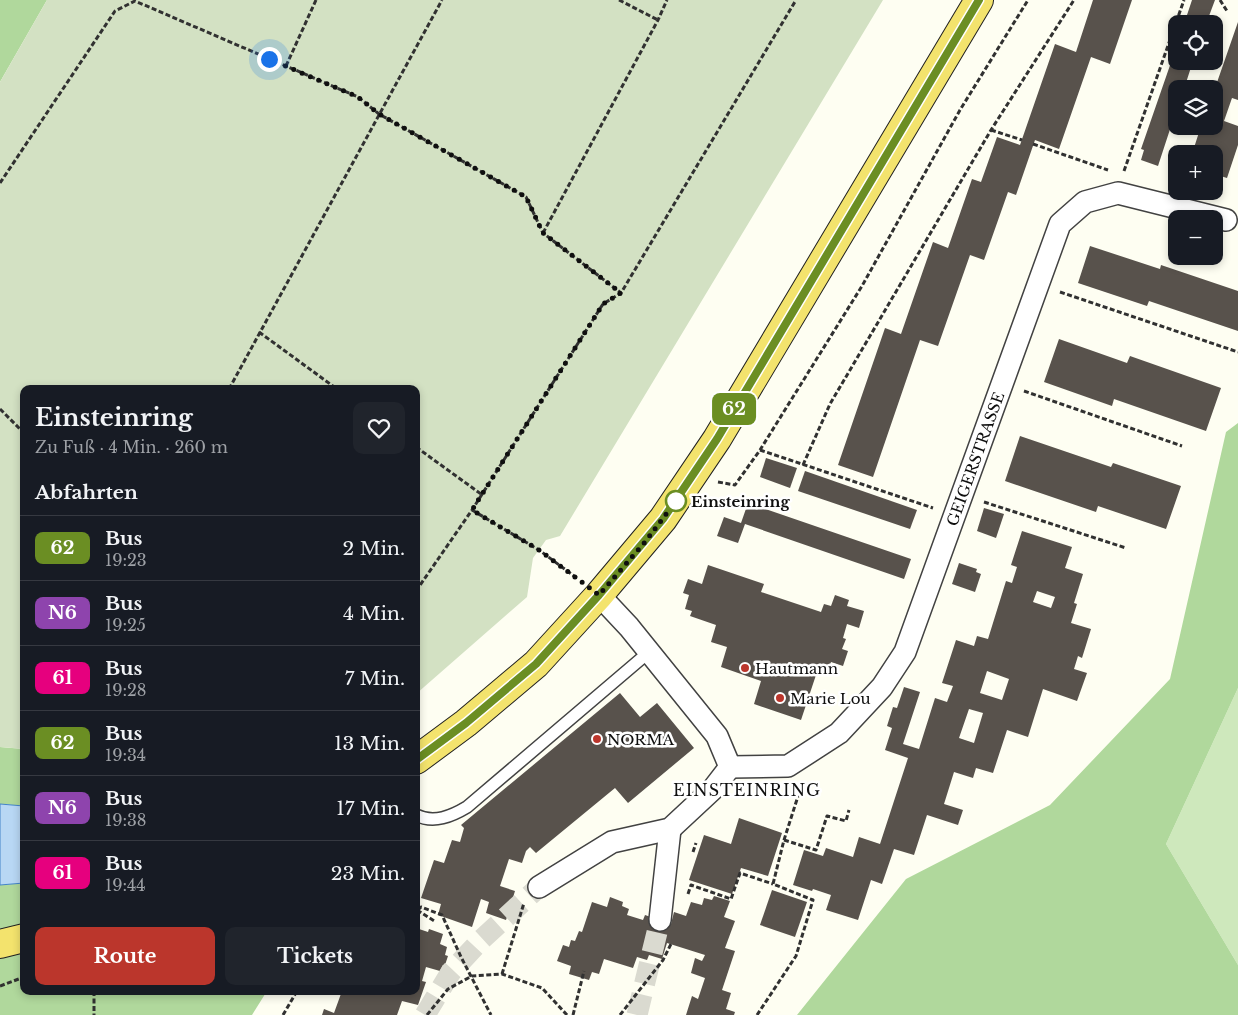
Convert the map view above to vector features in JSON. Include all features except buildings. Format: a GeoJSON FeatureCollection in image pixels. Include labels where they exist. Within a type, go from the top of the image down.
{"type":"FeatureCollection","features":[{"type":"Feature","properties":{"kind":"main road"},"geometry":{"type":"LineString","coordinates":[[420,757],[466,723],[536,664],[599,595],[663,519],[693,476],[979,0]]}},
{"type":"Feature","properties":{"kind":"main road"},"geometry":{"type":"LineString","coordinates":[[0,944],[20,939]]}},
{"type":"Feature","properties":{"kind":"street","name":"GEIGERSTRASSE"},"geometry":{"type":"LineString","coordinates":[[788,766],[839,733],[882,687],[905,652],[1060,224],[1085,202],[1120,184],[1226,220]]}},
{"type":"Feature","properties":{"kind":"street"},"geometry":{"type":"LineString","coordinates":[[599,595],[629,627],[717,736],[730,766]]}},
{"type":"Feature","properties":{"kind":"street"},"geometry":{"type":"LineString","coordinates":[[730,766],[788,766]]}},
{"type":"Feature","properties":{"kind":"street"},"geometry":{"type":"LineString","coordinates":[[532,894],[612,842],[670,829],[713,789],[730,766]]}},
{"type":"Feature","properties":{"kind":"street"},"geometry":{"type":"LineString","coordinates":[[660,920],[670,829]]}},
{"type":"Feature","properties":{"kind":"lane"},"geometry":{"type":"LineString","coordinates":[[420,817],[440,819],[455,815],[467,807],[649,652]]}},
{"type":"Feature","properties":{"kind":"path"},"geometry":{"type":"LineString","coordinates":[[0,183],[115,11],[135,0],[358,97],[379,114],[526,197],[543,233],[621,293]]}},
{"type":"Feature","properties":{"kind":"path"},"geometry":{"type":"LineString","coordinates":[[286,66],[316,0]]}},
{"type":"Feature","properties":{"kind":"path"},"geometry":{"type":"LineString","coordinates":[[230,385],[442,0]]}},
{"type":"Feature","properties":{"kind":"path"},"geometry":{"type":"LineString","coordinates":[[619,0],[658,20]]}},
{"type":"Feature","properties":{"kind":"path"},"geometry":{"type":"LineString","coordinates":[[543,233],[667,0]]}},
{"type":"Feature","properties":{"kind":"path"},"geometry":{"type":"LineString","coordinates":[[420,585],[472,510],[603,304],[621,293],[796,0]]}},
{"type":"Feature","properties":{"kind":"path"},"geometry":{"type":"LineString","coordinates":[[693,476],[735,485],[760,450],[862,286],[960,110],[1028,0]]}},
{"type":"Feature","properties":{"kind":"path"},"geometry":{"type":"LineString","coordinates":[[803,465],[830,404],[991,130],[1074,0]]}},
{"type":"Feature","properties":{"kind":"path"},"geometry":{"type":"LineString","coordinates":[[1034,144],[1120,184],[1184,0]]}},
{"type":"Feature","properties":{"kind":"path"},"geometry":{"type":"LineString","coordinates":[[1220,0],[1227,11]]}},
{"type":"Feature","properties":{"kind":"path"},"geometry":{"type":"LineString","coordinates":[[991,130],[1022,140]]}},
{"type":"Feature","properties":{"kind":"path"},"geometry":{"type":"LineString","coordinates":[[1038,284],[1238,352]]}},
{"type":"Feature","properties":{"kind":"path"},"geometry":{"type":"LineString","coordinates":[[259,332],[332,385]]}},
{"type":"Feature","properties":{"kind":"path"},"geometry":{"type":"LineString","coordinates":[[1002,384],[1182,446]]}},
{"type":"Feature","properties":{"kind":"path"},"geometry":{"type":"LineString","coordinates":[[0,409],[20,429]]}},
{"type":"Feature","properties":{"kind":"path"},"geometry":{"type":"LineString","coordinates":[[420,450],[481,494]]}},
{"type":"Feature","properties":{"kind":"path"},"geometry":{"type":"LineString","coordinates":[[760,450],[955,516]]}},
{"type":"Feature","properties":{"kind":"path"},"geometry":{"type":"LineString","coordinates":[[962,495],[1126,548]]}},
{"type":"Feature","properties":{"kind":"path"},"geometry":{"type":"LineString","coordinates":[[472,510],[539,550],[599,595]]}},
{"type":"Feature","properties":{"kind":"path"},"geometry":{"type":"LineString","coordinates":[[773,884],[784,840],[799,793],[788,766]]}},
{"type":"Feature","properties":{"kind":"path"},"geometry":{"type":"LineString","coordinates":[[784,840],[816,850],[828,816],[846,822],[849,810]]}},
{"type":"Feature","properties":{"kind":"path"},"geometry":{"type":"LineString","coordinates":[[686,900],[691,885],[732,899],[740,873],[813,900],[796,956],[757,1015]]}},
{"type":"Feature","properties":{"kind":"path"},"geometry":{"type":"LineString","coordinates":[[502,974],[532,894]]}},
{"type":"Feature","properties":{"kind":"path"},"geometry":{"type":"LineString","coordinates":[[420,908],[442,915],[491,1015]]}},
{"type":"Feature","properties":{"kind":"path"},"geometry":{"type":"LineString","coordinates":[[420,912],[436,922]]}},
{"type":"Feature","properties":{"kind":"path"},"geometry":{"type":"LineString","coordinates":[[620,1015],[663,960],[671,944]]}},
{"type":"Feature","properties":{"kind":"path"},"geometry":{"type":"LineString","coordinates":[[572,1015],[584,971]]}},
{"type":"Feature","properties":{"kind":"path"},"geometry":{"type":"LineString","coordinates":[[427,1015],[448,988],[472,976],[502,974],[542,988],[567,1015]]}},
{"type":"Feature","properties":{"kind":"path"},"geometry":{"type":"LineString","coordinates":[[0,986],[20,978]]}},
{"type":"Feature","properties":{"kind":"path"},"geometry":{"type":"LineString","coordinates":[[94,995],[94,1015]]}},
{"type":"Feature","properties":{"kind":"path"},"geometry":{"type":"LineString","coordinates":[[283,1015],[295,995]]}},
{"type":"Feature","properties":{"kind":"green space"},"geometry":{"type":"Polygon","coordinates":[[[0,0],[47,0],[0,82],[0,0]]]}},
{"type":"Feature","properties":{"kind":"green space"},"geometry":{"type":"Polygon","coordinates":[[[47,0],[883,0],[560,536],[546,540],[533,558],[527,597],[420,691],[420,385],[20,385],[20,749],[0,747],[0,82],[47,0]]]}},
{"type":"Feature","properties":{"kind":"green space"},"geometry":{"type":"Polygon","coordinates":[[[1238,423],[1238,688],[1166,844],[1238,965],[1238,1015],[797,1015],[906,879],[1050,805],[1170,679],[1226,432],[1238,423]]]}},
{"type":"Feature","properties":{"kind":"green space"},"geometry":{"type":"Polygon","coordinates":[[[1238,688],[1238,965],[1166,844],[1238,688]]]}},
{"type":"Feature","properties":{"kind":"green space"},"geometry":{"type":"Polygon","coordinates":[[[0,747],[20,749],[20,806],[0,804],[0,747]]]}},
{"type":"Feature","properties":{"kind":"green space"},"geometry":{"type":"Polygon","coordinates":[[[20,883],[20,995],[264,995],[252,1015],[0,1015],[0,885],[20,883]]]}},
{"type":"Feature","properties":{"kind":"water"},"geometry":{"type":"Polygon","coordinates":[[[0,804],[20,806],[20,883],[0,885],[0,804]]]}},
{"type":"Feature","properties":{"kind":"tunnel"},"geometry":{"type":"LineString","coordinates":[[425,1015],[451,972],[481,940],[539,887]]}},
{"type":"Feature","properties":{"kind":"tunnel"},"geometry":{"type":"LineString","coordinates":[[637,1015],[660,920]]}},
{"type":"Feature","properties":{"kind":"bus line","name":"62"},"geometry":{"type":"LineString","coordinates":[[420,757],[466,723],[536,664],[631,559],[676,502],[717,439],[979,0]]}},
{"type":"Feature","properties":{"kind":"place","name":"Einsteinring"},"geometry":{"type":"Point","coordinates":[676,501]}},
{"type":"Feature","properties":{"kind":"place","name":"Hautmann"},"geometry":{"type":"Point","coordinates":[745,668]}},
{"type":"Feature","properties":{"kind":"place","name":"Marie Lou"},"geometry":{"type":"Point","coordinates":[780,698]}},
{"type":"Feature","properties":{"kind":"place","name":"NORMA"},"geometry":{"type":"Point","coordinates":[597,739]}},
{"type":"Feature","properties":{"kind":"district","name":"EINSTEINRING"},"geometry":{"type":"Point","coordinates":[747,790]}},
{"type":"Feature","properties":{"kind":"route"},"geometry":{"type":"LineString","coordinates":[[269,59],[358,97],[379,114],[526,197],[543,233],[621,293],[603,304],[472,510],[539,550],[599,595],[645,542],[676,501]]}}]}
